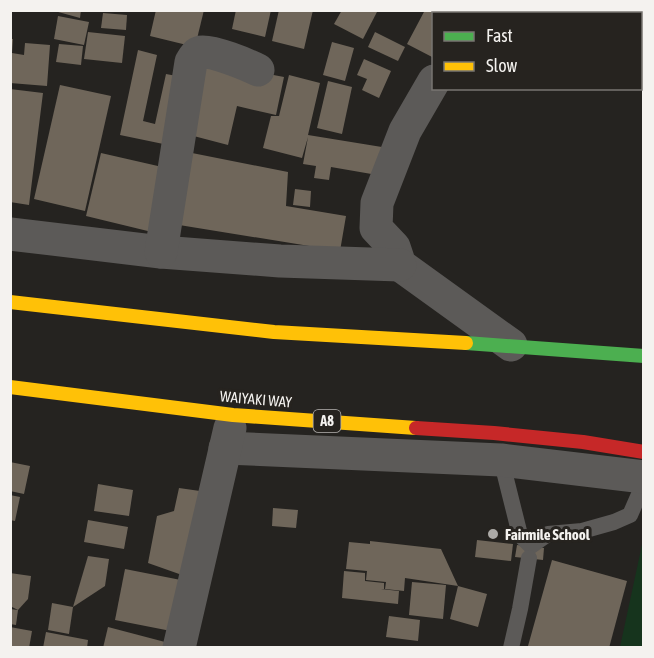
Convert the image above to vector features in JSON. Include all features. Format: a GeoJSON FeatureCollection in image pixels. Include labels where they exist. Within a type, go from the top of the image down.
{"type":"FeatureCollection","features":[{"type":"Feature","properties":{"kind":"highway"},"geometry":{"type":"LineString","coordinates":[[10,302],[274,332],[511,345],[644,356]]}},
{"type":"Feature","properties":{"kind":"highway","name":"WAIYAKI WAY"},"geometry":{"type":"LineString","coordinates":[[10,387],[498,447],[583,442],[644,452]]}},
{"type":"Feature","properties":{"kind":"street"},"geometry":{"type":"LineString","coordinates":[[161,252],[191,62],[195,55],[208,52],[258,70]]}},
{"type":"Feature","properties":{"kind":"street"},"geometry":{"type":"LineString","coordinates":[[400,265],[394,247],[376,228],[377,203],[405,131],[432,84]]}},
{"type":"Feature","properties":{"kind":"street"},"geometry":{"type":"LineString","coordinates":[[10,234],[161,252],[280,261],[400,265],[511,345]]}},
{"type":"Feature","properties":{"kind":"street"},"geometry":{"type":"LineString","coordinates":[[179,648],[233,415]]}},
{"type":"Feature","properties":{"kind":"street"},"geometry":{"type":"LineString","coordinates":[[225,448],[498,447],[644,477]]}},
{"type":"Feature","properties":{"kind":"lane"},"geometry":{"type":"LineString","coordinates":[[498,447],[520,535],[531,546],[548,534],[582,531],[614,522],[630,514],[644,483]]}},
{"type":"Feature","properties":{"kind":"lane"},"geometry":{"type":"LineString","coordinates":[[511,648],[529,558]]}},
{"type":"Feature","properties":{"kind":"green space"},"geometry":{"type":"Polygon","coordinates":[[[643,540],[643,647],[620,647],[643,540]]]}},
{"type":"Feature","properties":{"kind":"building"},"geometry":{"type":"Polygon","coordinates":[[[51,10],[81,10],[80,18],[51,10]]]}},
{"type":"Feature","properties":{"kind":"building"},"geometry":{"type":"Polygon","coordinates":[[[156,10],[204,10],[195,47],[150,36],[156,10]]]}},
{"type":"Feature","properties":{"kind":"building"},"geometry":{"type":"Polygon","coordinates":[[[236,10],[271,10],[265,37],[232,29],[236,10]]]}},
{"type":"Feature","properties":{"kind":"building"},"geometry":{"type":"Polygon","coordinates":[[[279,10],[313,10],[304,49],[272,41],[279,10]]]}},
{"type":"Feature","properties":{"kind":"building"},"geometry":{"type":"Polygon","coordinates":[[[342,10],[378,10],[363,39],[334,24],[342,10]]]}},
{"type":"Feature","properties":{"kind":"building"},"geometry":{"type":"Polygon","coordinates":[[[425,10],[460,10],[460,12],[432,12],[432,57],[407,44],[425,10]]]}},
{"type":"Feature","properties":{"kind":"building"},"geometry":{"type":"Polygon","coordinates":[[[103,13],[127,15],[126,30],[101,28],[103,13]]]}},
{"type":"Feature","properties":{"kind":"building"},"geometry":{"type":"Polygon","coordinates":[[[58,16],[89,22],[84,45],[54,39],[58,16]]]}},
{"type":"Feature","properties":{"kind":"building"},"geometry":{"type":"Polygon","coordinates":[[[88,32],[125,36],[122,63],[84,59],[88,32]]]}},
{"type":"Feature","properties":{"kind":"building"},"geometry":{"type":"Polygon","coordinates":[[[375,32],[405,47],[398,61],[368,47],[375,32]]]}},
{"type":"Feature","properties":{"kind":"building"},"geometry":{"type":"Polygon","coordinates":[[[10,39],[13,39],[12,53],[24,55],[25,43],[50,45],[47,86],[10,83],[10,39]]]}},
{"type":"Feature","properties":{"kind":"building"},"geometry":{"type":"Polygon","coordinates":[[[332,42],[354,48],[345,81],[323,75],[332,42]]]}},
{"type":"Feature","properties":{"kind":"building"},"geometry":{"type":"Polygon","coordinates":[[[59,44],[83,46],[81,65],[56,62],[59,44]]]}},
{"type":"Feature","properties":{"kind":"building"},"geometry":{"type":"Polygon","coordinates":[[[138,50],[157,55],[143,121],[155,124],[166,74],[187,78],[173,146],[120,135],[138,50]]]}},
{"type":"Feature","properties":{"kind":"building"},"geometry":{"type":"Polygon","coordinates":[[[364,59],[391,71],[379,98],[362,90],[367,79],[357,75],[364,59]]]}},
{"type":"Feature","properties":{"kind":"building"},"geometry":{"type":"Polygon","coordinates":[[[205,62],[284,77],[276,115],[237,106],[228,145],[186,134],[205,62]]]}},
{"type":"Feature","properties":{"kind":"building"},"geometry":{"type":"Polygon","coordinates":[[[289,75],[320,83],[308,135],[388,148],[383,176],[331,167],[329,180],[314,178],[316,166],[303,164],[308,137],[302,158],[263,148],[271,116],[279,116],[289,75]]]}},
{"type":"Feature","properties":{"kind":"building"},"geometry":{"type":"Polygon","coordinates":[[[328,81],[352,87],[342,134],[317,128],[328,81]]]}},
{"type":"Feature","properties":{"kind":"building"},"geometry":{"type":"Polygon","coordinates":[[[60,85],[111,96],[85,211],[34,199],[60,85]]]}},
{"type":"Feature","properties":{"kind":"building"},"geometry":{"type":"Polygon","coordinates":[[[10,89],[43,93],[29,205],[10,202],[10,89]]]}},
{"type":"Feature","properties":{"kind":"building"},"geometry":{"type":"Polygon","coordinates":[[[187,152],[288,172],[286,206],[346,216],[340,251],[173,224],[187,152]]]}},
{"type":"Feature","properties":{"kind":"building"},"geometry":{"type":"Polygon","coordinates":[[[101,153],[171,169],[156,233],[86,216],[101,153]]]}},
{"type":"Feature","properties":{"kind":"building"},"geometry":{"type":"Polygon","coordinates":[[[295,189],[311,191],[310,207],[293,205],[295,189]]]}},
{"type":"Feature","properties":{"kind":"building"},"geometry":{"type":"Polygon","coordinates":[[[10,462],[30,466],[24,494],[10,491],[10,462]]]}},
{"type":"Feature","properties":{"kind":"building"},"geometry":{"type":"Polygon","coordinates":[[[98,484],[133,490],[129,516],[94,511],[98,484]]]}},
{"type":"Feature","properties":{"kind":"building"},"geometry":{"type":"Polygon","coordinates":[[[179,488],[200,491],[182,575],[148,563],[157,516],[174,511],[179,488]]]}},
{"type":"Feature","properties":{"kind":"building"},"geometry":{"type":"Polygon","coordinates":[[[10,495],[20,497],[15,521],[10,520],[10,495]]]}},
{"type":"Feature","properties":{"kind":"building"},"geometry":{"type":"Polygon","coordinates":[[[273,508],[298,510],[296,528],[272,526],[273,508]]]}},
{"type":"Feature","properties":{"kind":"building"},"geometry":{"type":"Polygon","coordinates":[[[88,520],[128,527],[124,549],[84,542],[88,520]]]}},
{"type":"Feature","properties":{"kind":"building"},"geometry":{"type":"Polygon","coordinates":[[[477,540],[513,544],[511,561],[475,557],[477,540]]]}},
{"type":"Feature","properties":{"kind":"building"},"geometry":{"type":"Polygon","coordinates":[[[370,541],[441,549],[458,586],[405,578],[404,591],[385,589],[386,582],[366,580],[367,571],[346,569],[349,542],[370,544],[370,541]]]}},
{"type":"Feature","properties":{"kind":"building"},"geometry":{"type":"Polygon","coordinates":[[[517,545],[544,548],[543,560],[515,557],[517,545]]]}},
{"type":"Feature","properties":{"kind":"building"},"geometry":{"type":"Polygon","coordinates":[[[88,556],[109,559],[105,586],[73,607],[88,556]]]}},
{"type":"Feature","properties":{"kind":"building"},"geometry":{"type":"Polygon","coordinates":[[[552,560],[627,581],[609,648],[534,648],[528,646],[552,560]]]}},
{"type":"Feature","properties":{"kind":"building"},"geometry":{"type":"Polygon","coordinates":[[[125,569],[186,581],[176,632],[115,620],[125,569]]]}},
{"type":"Feature","properties":{"kind":"building"},"geometry":{"type":"Polygon","coordinates":[[[344,571],[365,573],[365,581],[384,583],[384,589],[381,589],[399,591],[398,604],[342,598],[344,571]]]}},
{"type":"Feature","properties":{"kind":"building"},"geometry":{"type":"Polygon","coordinates":[[[10,573],[31,576],[28,599],[18,610],[10,606],[10,573]]]}},
{"type":"Feature","properties":{"kind":"building"},"geometry":{"type":"Polygon","coordinates":[[[412,582],[446,585],[443,619],[409,615],[412,582]]]}},
{"type":"Feature","properties":{"kind":"building"},"geometry":{"type":"Polygon","coordinates":[[[458,586],[487,594],[478,627],[450,619],[458,586]]]}},
{"type":"Feature","properties":{"kind":"building"},"geometry":{"type":"Polygon","coordinates":[[[52,603],[73,607],[69,634],[48,630],[52,603]]]}},
{"type":"Feature","properties":{"kind":"building"},"geometry":{"type":"Polygon","coordinates":[[[10,609],[18,610],[16,625],[10,624],[10,609]]]}},
{"type":"Feature","properties":{"kind":"building"},"geometry":{"type":"Polygon","coordinates":[[[389,616],[420,620],[418,641],[386,637],[389,616]]]}},
{"type":"Feature","properties":{"kind":"building"},"geometry":{"type":"Polygon","coordinates":[[[10,627],[32,631],[29,648],[10,648],[10,627]]]}},
{"type":"Feature","properties":{"kind":"building"},"geometry":{"type":"Polygon","coordinates":[[[108,627],[165,642],[164,648],[103,648],[108,627]]]}},
{"type":"Feature","properties":{"kind":"building"},"geometry":{"type":"Polygon","coordinates":[[[46,632],[88,640],[87,648],[43,648],[46,632]]]}},
{"type":"Feature","properties":{"kind":"traffic: fast"},"geometry":{"type":"LineString","coordinates":[[466,343],[644,356]]}},
{"type":"Feature","properties":{"kind":"traffic: slow"},"geometry":{"type":"LineString","coordinates":[[10,302],[274,332],[466,343]]}},
{"type":"Feature","properties":{"kind":"traffic: slow"},"geometry":{"type":"LineString","coordinates":[[10,387],[233,415],[416,428]]}},
{"type":"Feature","properties":{"kind":"traffic: jam"},"geometry":{"type":"LineString","coordinates":[[416,428],[583,442],[644,452]]}},
{"type":"Feature","properties":{"kind":"place","name":"Fairmile School"},"geometry":{"type":"Point","coordinates":[493,534]}}]}
